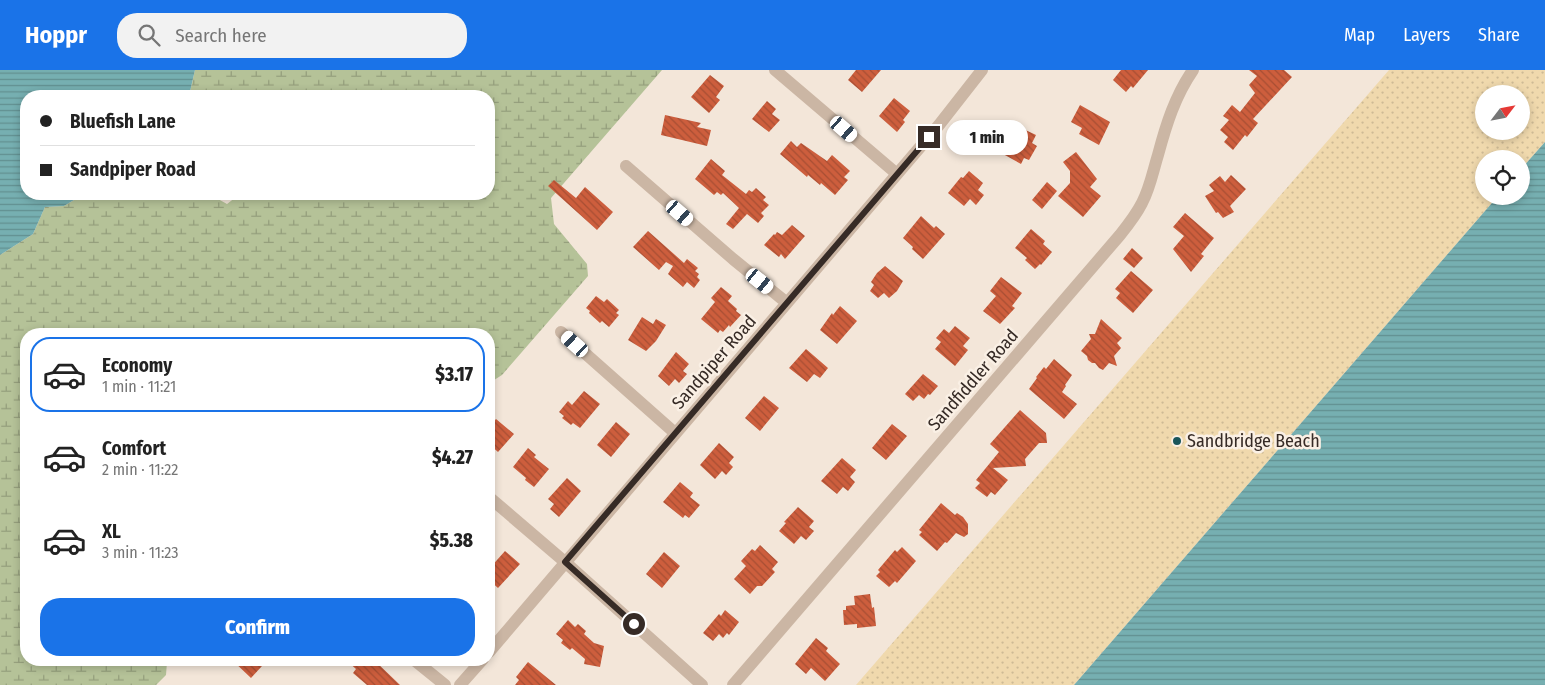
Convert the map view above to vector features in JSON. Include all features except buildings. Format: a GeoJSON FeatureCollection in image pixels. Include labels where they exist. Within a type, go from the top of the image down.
{"type":"FeatureCollection","features":[{"type":"Feature","properties":{"kind":"street"},"geometry":{"type":"LineString","coordinates":[[775,70],[897,174]]}},
{"type":"Feature","properties":{"kind":"street","name":"Sandpiper Road"},"geometry":{"type":"LineString","coordinates":[[495,645],[939,125],[982,70]]}},
{"type":"Feature","properties":{"kind":"street","name":"Sandfiddler Road"},"geometry":{"type":"LineString","coordinates":[[734,685],[1132,219],[1142,203],[1149,186],[1174,105],[1193,70]]}},
{"type":"Feature","properties":{"kind":"street"},"geometry":{"type":"LineString","coordinates":[[626,166],[734,260],[787,303]]}},
{"type":"Feature","properties":{"kind":"street"},"geometry":{"type":"LineString","coordinates":[[561,332],[675,433]]}},
{"type":"Feature","properties":{"kind":"street"},"geometry":{"type":"LineString","coordinates":[[495,502],[702,685]]}},
{"type":"Feature","properties":{"kind":"street"},"geometry":{"type":"LineString","coordinates":[[422,666],[445,685]]}},
{"type":"Feature","properties":{"kind":"street"},"geometry":{"type":"LineString","coordinates":[[460,685],[477,666]]}},
{"type":"Feature","properties":{"kind":"green space"},"geometry":{"type":"Polygon","coordinates":[[[195,70],[662,70],[551,198],[554,224],[587,264],[588,276],[502,375],[495,379],[495,328],[20,328],[20,666],[167,666],[166,675],[156,685],[0,685],[0,255],[33,234],[45,207],[64,206],[74,200],[220,200],[227,204],[232,200],[495,200],[495,90],[190,90],[195,70]]]}},
{"type":"Feature","properties":{"kind":"sand","name":"Sandbridge Beach"},"geometry":{"type":"Polygon","coordinates":[[[1389,70],[1545,70],[1545,142],[1530,159],[1530,150],[1475,150],[1475,205],[1490,205],[1074,685],[856,685],[1389,70]]]}},
{"type":"Feature","properties":{"kind":"water"},"geometry":{"type":"Polygon","coordinates":[[[0,70],[195,70],[190,90],[20,90],[20,200],[74,200],[64,206],[45,207],[33,234],[0,255],[0,70]]]}},
{"type":"Feature","properties":{"kind":"water"},"geometry":{"type":"Polygon","coordinates":[[[1545,142],[1545,685],[1074,685],[1490,205],[1530,205],[1530,159],[1545,142]]]}},
{"type":"Feature","properties":{"kind":"place","name":"Sandbridge Beach"},"geometry":{"type":"Point","coordinates":[1177,441]}},
{"type":"Feature","properties":{"kind":"route"},"geometry":{"type":"LineString","coordinates":[[634,624],[565,562],[929,137]]}}]}
